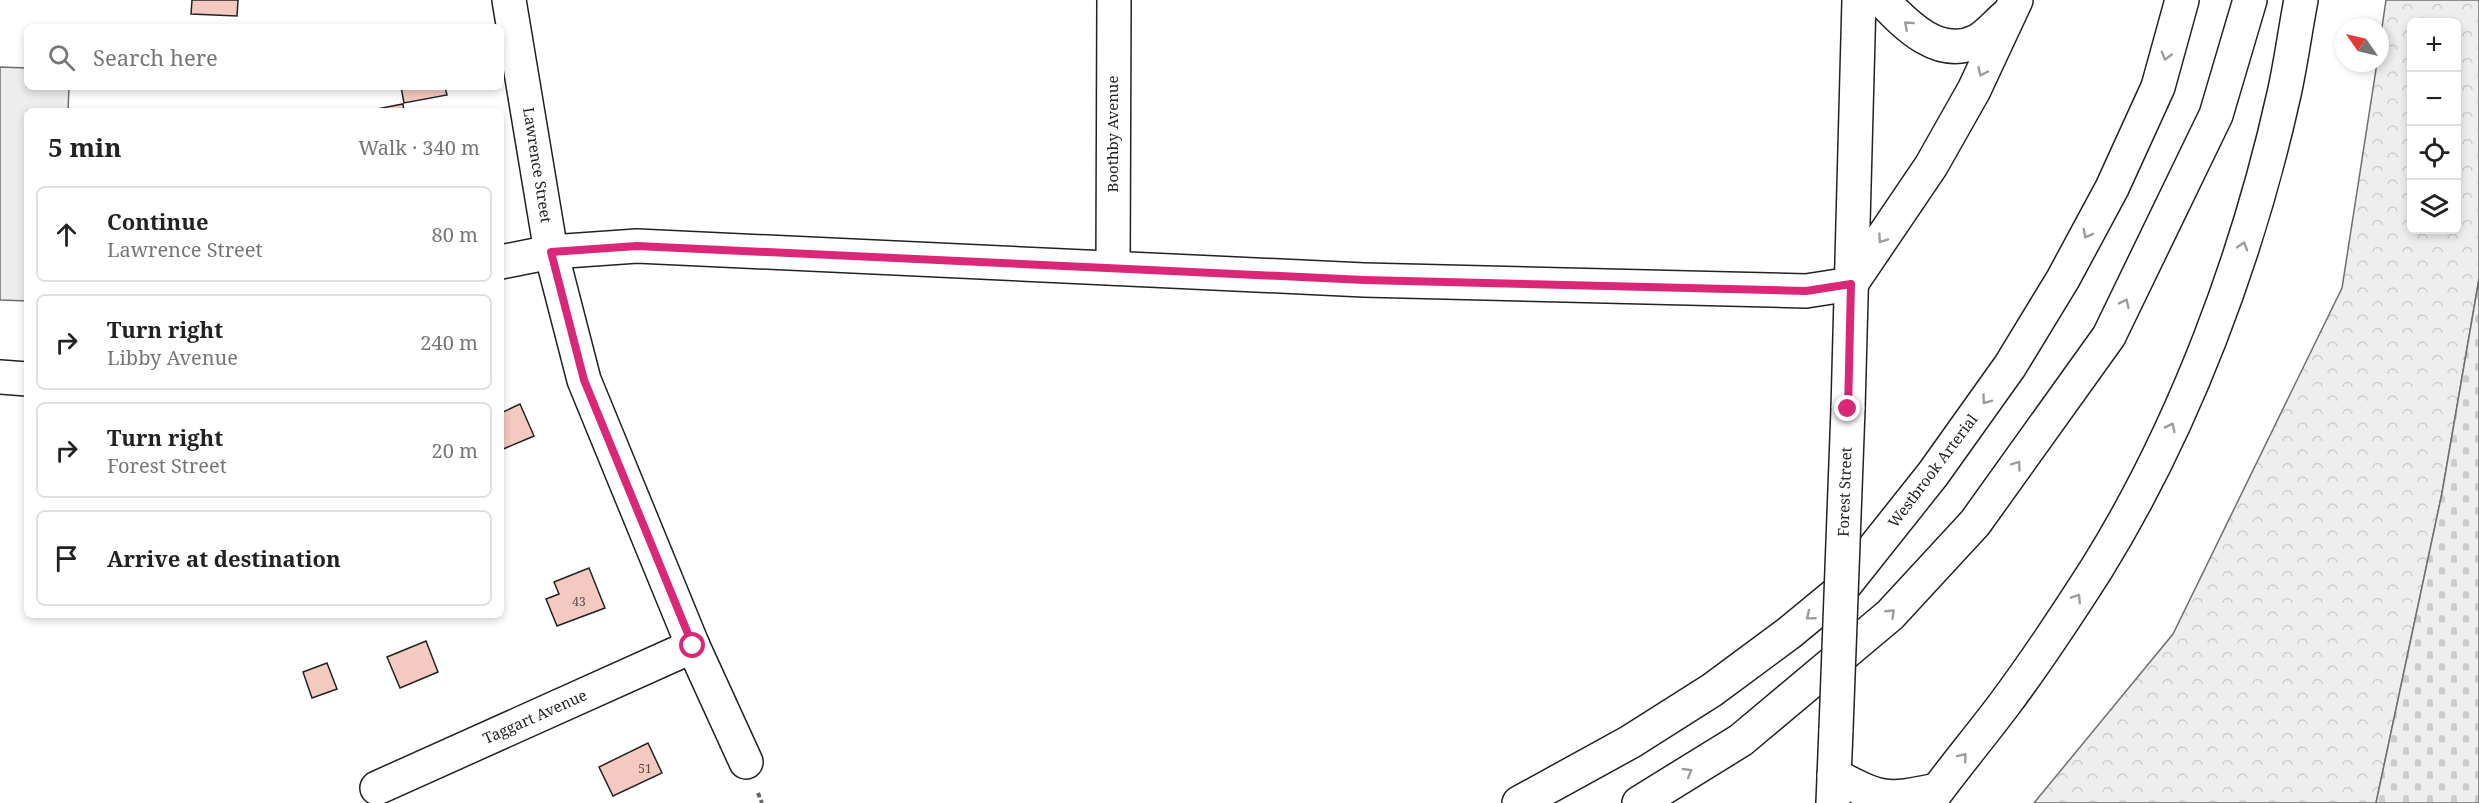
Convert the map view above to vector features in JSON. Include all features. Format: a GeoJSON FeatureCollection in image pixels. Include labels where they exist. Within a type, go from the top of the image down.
{"type":"FeatureCollection","features":[{"type":"Feature","properties":{"kind":"main road","name":"Lawrence Street"},"geometry":{"type":"LineString","coordinates":[[508,0],[551,252],[584,380],[693,646],[746,762]]}},
{"type":"Feature","properties":{"kind":"main road","name":"Boothby Avenue"},"geometry":{"type":"LineString","coordinates":[[1113,268],[1114,0]]}},
{"type":"Feature","properties":{"kind":"main road","name":"Forest Street"},"geometry":{"type":"LineString","coordinates":[[1834,789],[1848,409],[1859,0]]}},
{"type":"Feature","properties":{"kind":"main road"},"geometry":{"type":"LineString","coordinates":[[1882,0],[1918,33],[1939,45],[1962,46],[1978,41],[2013,6]]}},
{"type":"Feature","properties":{"kind":"main road","name":"Westbrook Arterial"},"geometry":{"type":"LineString","coordinates":[[1519,803],[1630,742],[1712,690],[1789,633],[1840,591],[1933,474],[2010,366],[2063,279],[2112,188],[2158,87],[2182,0]]}},
{"type":"Feature","properties":{"kind":"main road"},"geometry":{"type":"LineString","coordinates":[[1638,803],[1741,740],[1890,615],[1975,523],[2109,336],[2217,115],[2250,0]]}},
{"type":"Feature","properties":{"kind":"main road"},"geometry":{"type":"LineString","coordinates":[[1834,789],[1897,798],[1933,796],[2004,705],[2052,637],[2098,565],[2139,492],[2177,416],[2211,337],[2239,258],[2264,175],[2284,92],[2301,0]]}},
{"type":"Feature","properties":{"kind":"main road"},"geometry":{"type":"LineString","coordinates":[[504,261],[551,252],[637,246],[1364,280],[1806,291],[1851,284],[1931,166],[1974,90],[2013,6]]}},
{"type":"Feature","properties":{"kind":"main road"},"geometry":{"type":"LineString","coordinates":[[0,377],[24,378]]}},
{"type":"Feature","properties":{"kind":"main road","name":"Taggart Avenue"},"geometry":{"type":"LineString","coordinates":[[377,788],[693,646]]}},
{"type":"Feature","properties":{"kind":"green space"},"geometry":{"type":"Polygon","coordinates":[[[2386,0],[2479,0],[2479,279],[2442,493],[2376,803],[2034,803],[2173,634],[2342,288],[2376,72],[2389,72],[2389,18],[2383,18],[2386,0]]]}},
{"type":"Feature","properties":{"kind":"green space"},"geometry":{"type":"Polygon","coordinates":[[[2479,279],[2479,803],[2376,803],[2442,493],[2479,279]]]}},
{"type":"Feature","properties":{"kind":"shaded area"},"geometry":{"type":"Polygon","coordinates":[[[0,67],[24,68],[24,90],[69,90],[68,108],[24,108],[24,301],[0,300],[0,67]]]}},
{"type":"Feature","properties":{"kind":"building"},"geometry":{"type":"Polygon","coordinates":[[[192,0],[238,0],[237,16],[191,14],[192,0]]]}},
{"type":"Feature","properties":{"kind":"building"},"geometry":{"type":"Polygon","coordinates":[[[402,90],[446,90],[447,95],[404,103],[402,90]]]}},
{"type":"Feature","properties":{"kind":"building"},"geometry":{"type":"Polygon","coordinates":[[[403,104],[404,108],[382,108],[403,104]]]}},
{"type":"Feature","properties":{"kind":"building"},"geometry":{"type":"Polygon","coordinates":[[[520,404],[534,436],[504,449],[504,412],[520,404]]]}},
{"type":"Feature","properties":{"kind":"building"},"geometry":{"type":"Polygon","coordinates":[[[589,568],[605,608],[557,626],[546,599],[559,594],[554,582],[589,568]]]}},
{"type":"Feature","properties":{"kind":"building"},"geometry":{"type":"Polygon","coordinates":[[[426,641],[438,672],[400,688],[387,657],[426,641]]]}},
{"type":"Feature","properties":{"kind":"building"},"geometry":{"type":"Polygon","coordinates":[[[327,663],[337,689],[312,698],[303,672],[327,663]]]}},
{"type":"Feature","properties":{"kind":"building"},"geometry":{"type":"Polygon","coordinates":[[[648,743],[662,773],[613,796],[599,767],[648,743]]]}},
{"type":"Feature","properties":{"kind":"route"},"geometry":{"type":"LineString","coordinates":[[693,646],[584,380],[551,252],[637,246],[1364,280],[1806,291],[1851,284],[1848,409]]}}]}
